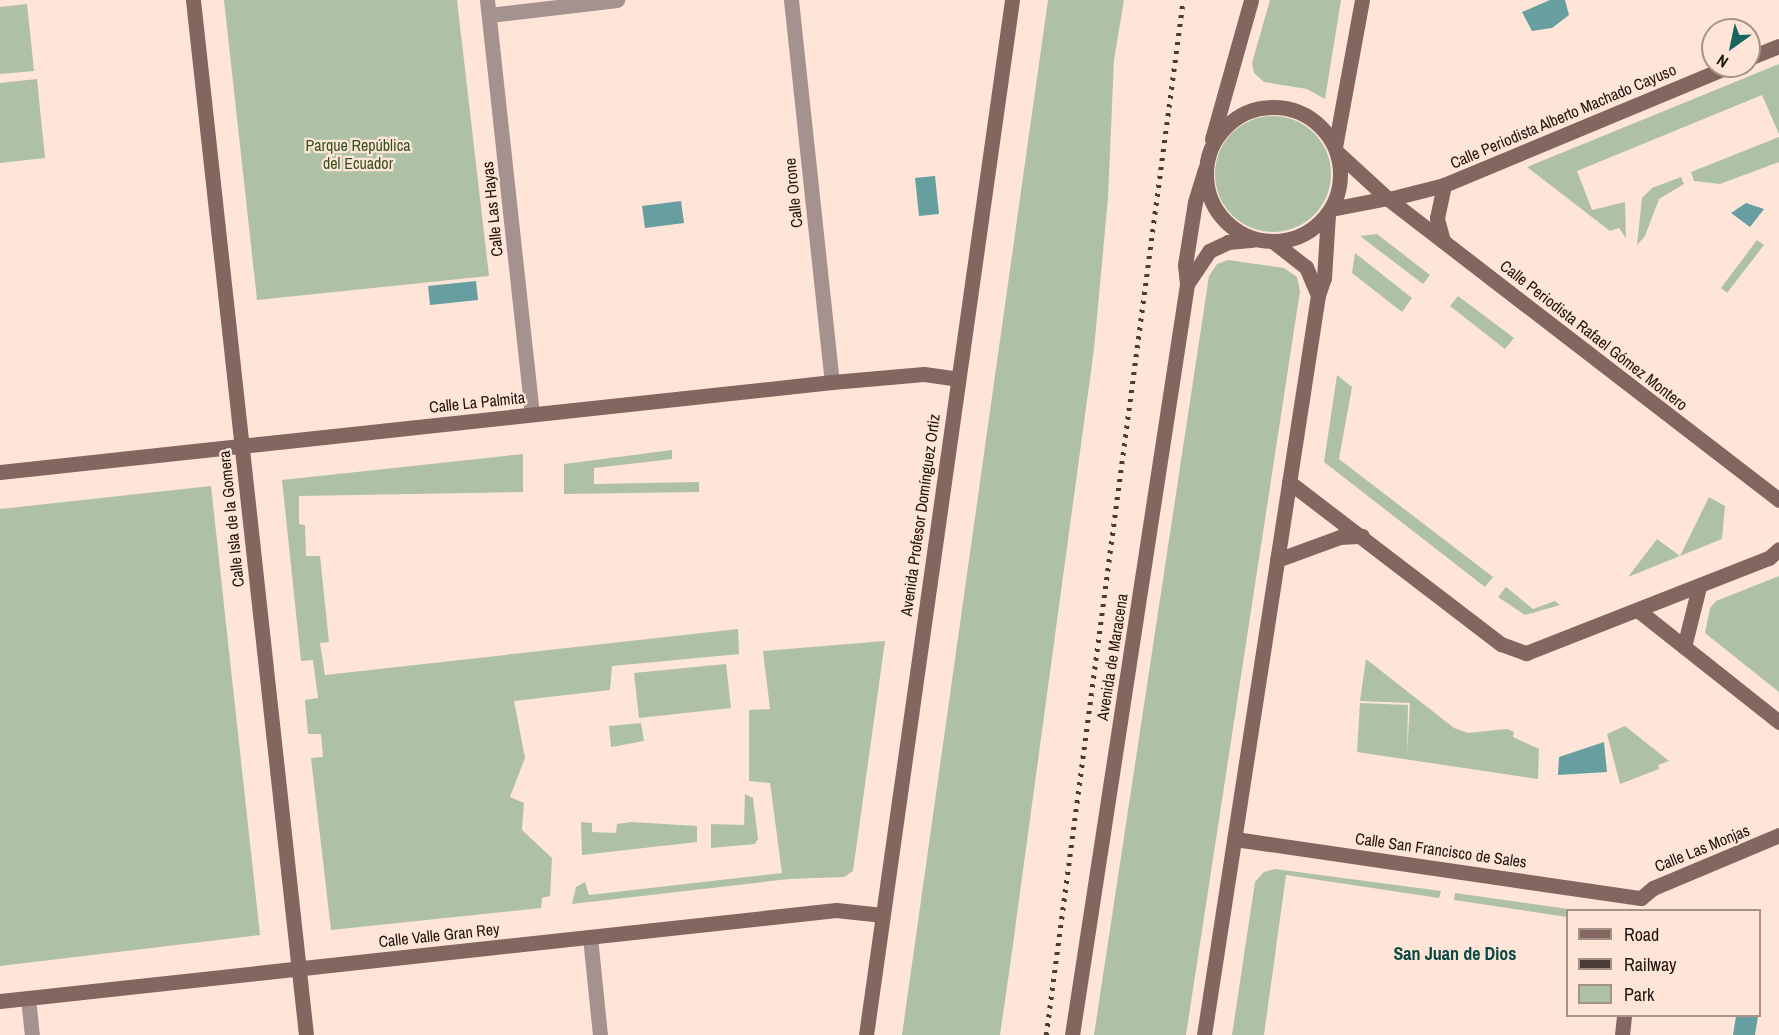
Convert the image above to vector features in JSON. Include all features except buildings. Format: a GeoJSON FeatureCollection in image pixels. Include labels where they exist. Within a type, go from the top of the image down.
{"type":"FeatureCollection","features":[{"type":"Feature","properties":{"kind":"street","name":"Calle Isla de la Gomera"},"geometry":{"type":"LineString","coordinates":[[193,0],[306,1035]]}},
{"type":"Feature","properties":{"kind":"street"},"geometry":{"type":"LineString","coordinates":[[488,8],[617,0]]}},
{"type":"Feature","properties":{"kind":"street","name":"Calle Orone"},"geometry":{"type":"LineString","coordinates":[[791,0],[832,382]]}},
{"type":"Feature","properties":{"kind":"street","name":"Avenida Profesor Domínguez Ortiz"},"geometry":{"type":"LineString","coordinates":[[866,1035],[1012,0]]}},
{"type":"Feature","properties":{"kind":"street"},"geometry":{"type":"LineString","coordinates":[[1251,0],[1205,170],[1207,191],[1215,211],[1238,232],[1256,240],[1275,243],[1308,233],[1330,212],[1388,198]]}},
{"type":"Feature","properties":{"kind":"street"},"geometry":{"type":"LineString","coordinates":[[1336,150],[1362,0]]}},
{"type":"Feature","properties":{"kind":"street","name":"Calle Las Hayas"},"geometry":{"type":"LineString","coordinates":[[488,8],[532,414]]}},
{"type":"Feature","properties":{"kind":"street"},"geometry":{"type":"LineString","coordinates":[[1761,53],[1779,45]]}},
{"type":"Feature","properties":{"kind":"street","name":"Calle Periodista Alberto Machado Cayuso"},"geometry":{"type":"LineString","coordinates":[[1388,198],[1444,185],[1701,78]]}},
{"type":"Feature","properties":{"kind":"street"},"geometry":{"type":"LineString","coordinates":[[1204,1035],[1318,295],[1324,278],[1330,212],[1341,172],[1336,150],[1323,129],[1305,115],[1281,107],[1241,114],[1223,128],[1210,149]]}},
{"type":"Feature","properties":{"kind":"street","name":"Calle Periodista Rafael Gómez Montero"},"geometry":{"type":"LineString","coordinates":[[1336,150],[1388,198],[1779,500]]}},
{"type":"Feature","properties":{"kind":"street","name":"Avenida de Maracena"},"geometry":{"type":"LineString","coordinates":[[1072,1035],[1187,284],[1185,265],[1195,202],[1205,170]]}},
{"type":"Feature","properties":{"kind":"street","name":"Calle Periodista Alberto Machado Cayuso"},"geometry":{"type":"LineString","coordinates":[[1443,241],[1437,218],[1444,185]]}},
{"type":"Feature","properties":{"kind":"street","name":"Avenida de Maracena"},"geometry":{"type":"LineString","coordinates":[[1187,284],[1209,251],[1228,242],[1256,240]]}},
{"type":"Feature","properties":{"kind":"street"},"geometry":{"type":"LineString","coordinates":[[1275,243],[1306,267],[1318,295]]}},
{"type":"Feature","properties":{"kind":"street","name":"Calle La Palmita"},"geometry":{"type":"LineString","coordinates":[[0,472],[832,382],[924,374],[958,379]]}},
{"type":"Feature","properties":{"kind":"street"},"geometry":{"type":"LineString","coordinates":[[1289,482],[1514,651],[1538,651],[1769,558],[1779,549]]}},
{"type":"Feature","properties":{"kind":"street"},"geometry":{"type":"LineString","coordinates":[[1277,560],[1340,537],[1362,537]]}},
{"type":"Feature","properties":{"kind":"street"},"geometry":{"type":"LineString","coordinates":[[1684,647],[1699,587]]}},
{"type":"Feature","properties":{"kind":"street"},"geometry":{"type":"LineString","coordinates":[[1639,611],[1779,722]]}},
{"type":"Feature","properties":{"kind":"street","name":"Calle Las Monjas"},"geometry":{"type":"LineString","coordinates":[[1640,904],[1653,888],[1779,835]]}},
{"type":"Feature","properties":{"kind":"street","name":"Calle San Francisco de Sales"},"geometry":{"type":"LineString","coordinates":[[1235,839],[1640,904]]}},
{"type":"Feature","properties":{"kind":"street","name":"Calle Valle Gran Rey"},"geometry":{"type":"LineString","coordinates":[[0,1001],[836,910],[883,915]]}},
{"type":"Feature","properties":{"kind":"street"},"geometry":{"type":"LineString","coordinates":[[590,937],[600,1035]]}},
{"type":"Feature","properties":{"kind":"street"},"geometry":{"type":"LineString","coordinates":[[28,998],[32,1035]]}},
{"type":"Feature","properties":{"kind":"street"},"geometry":{"type":"LineString","coordinates":[[1622,1035],[1624,1017]]}},
{"type":"Feature","properties":{"kind":"green space","name":"Parque República del Ecuador"},"geometry":{"type":"Polygon","coordinates":[[[224,0],[457,0],[489,276],[257,300],[224,0]]]}},
{"type":"Feature","properties":{"kind":"green space"},"geometry":{"type":"Polygon","coordinates":[[[1048,0],[1124,0],[1114,60],[1108,198],[1094,349],[1010,966],[1000,1035],[902,1035],[1048,0]]]}},
{"type":"Feature","properties":{"kind":"green space"},"geometry":{"type":"Polygon","coordinates":[[[1270,0],[1341,0],[1325,99],[1307,89],[1264,82],[1254,73],[1252,63],[1270,0]]]}},
{"type":"Feature","properties":{"kind":"green space"},"geometry":{"type":"Polygon","coordinates":[[[27,4],[34,71],[0,74],[0,7],[27,4]]]}},
{"type":"Feature","properties":{"kind":"green space"},"geometry":{"type":"Polygon","coordinates":[[[1779,64],[1779,134],[1762,95],[1577,171],[1592,210],[1625,202],[1626,238],[1619,228],[1610,231],[1527,167],[1745,78],[1761,78],[1761,71],[1779,64]]]}},
{"type":"Feature","properties":{"kind":"green space"},"geometry":{"type":"Polygon","coordinates":[[[37,79],[45,158],[0,163],[0,83],[37,79]]]}},
{"type":"Feature","properties":{"kind":"green space"},"geometry":{"type":"Polygon","coordinates":[[[1273,116],[1295,121],[1314,133],[1326,152],[1331,174],[1326,196],[1314,215],[1295,227],[1273,232],[1251,227],[1232,215],[1220,196],[1215,174],[1220,152],[1232,133],[1251,121],[1273,116]]]}},
{"type":"Feature","properties":{"kind":"green space"},"geometry":{"type":"Polygon","coordinates":[[[1779,137],[1779,162],[1720,184],[1694,181],[1691,172],[1779,137]]]}},
{"type":"Feature","properties":{"kind":"green space"},"geometry":{"type":"Polygon","coordinates":[[[1681,177],[1684,184],[1659,199],[1645,236],[1637,245],[1642,198],[1652,188],[1681,177]]]}},
{"type":"Feature","properties":{"kind":"green space"},"geometry":{"type":"Polygon","coordinates":[[[1377,234],[1430,275],[1423,284],[1360,236],[1377,234]]]}},
{"type":"Feature","properties":{"kind":"green space"},"geometry":{"type":"Polygon","coordinates":[[[1757,240],[1764,245],[1727,293],[1721,288],[1757,240]]]}},
{"type":"Feature","properties":{"kind":"green space"},"geometry":{"type":"Polygon","coordinates":[[[1355,253],[1412,298],[1402,312],[1352,273],[1355,253]]]}},
{"type":"Feature","properties":{"kind":"green space"},"geometry":{"type":"Polygon","coordinates":[[[1228,260],[1284,268],[1297,277],[1300,291],[1186,1035],[1094,1035],[1209,276],[1217,264],[1228,260]]]}},
{"type":"Feature","properties":{"kind":"green space"},"geometry":{"type":"Polygon","coordinates":[[[1458,296],[1514,338],[1505,349],[1450,306],[1458,296]]]}},
{"type":"Feature","properties":{"kind":"green space"},"geometry":{"type":"Polygon","coordinates":[[[1337,375],[1352,387],[1339,459],[1493,577],[1485,587],[1324,462],[1337,375]]]}},
{"type":"Feature","properties":{"kind":"green space"},"geometry":{"type":"Polygon","coordinates":[[[672,450],[672,459],[594,468],[594,484],[699,482],[699,492],[564,494],[564,464],[672,450]]]}},
{"type":"Feature","properties":{"kind":"green space"},"geometry":{"type":"Polygon","coordinates":[[[523,454],[523,492],[299,496],[299,524],[305,525],[306,556],[320,556],[329,642],[320,643],[325,675],[738,629],[739,654],[612,666],[610,690],[514,701],[525,758],[510,797],[524,803],[522,830],[552,858],[550,896],[542,898],[541,908],[331,930],[311,758],[323,757],[321,734],[308,734],[305,700],[318,698],[313,660],[301,661],[282,480],[523,454]]]}},
{"type":"Feature","properties":{"kind":"green space"},"geometry":{"type":"Polygon","coordinates":[[[211,486],[260,935],[0,966],[0,509],[211,486]]]}},
{"type":"Feature","properties":{"kind":"green space"},"geometry":{"type":"Polygon","coordinates":[[[1709,497],[1725,506],[1722,539],[1680,556],[1709,497]]]}},
{"type":"Feature","properties":{"kind":"green space"},"geometry":{"type":"Polygon","coordinates":[[[1657,539],[1680,556],[1628,577],[1657,539]]]}},
{"type":"Feature","properties":{"kind":"green space"},"geometry":{"type":"Polygon","coordinates":[[[1779,576],[1779,692],[1705,633],[1710,608],[1716,601],[1779,576]]]}},
{"type":"Feature","properties":{"kind":"green space"},"geometry":{"type":"Polygon","coordinates":[[[1506,587],[1533,609],[1555,601],[1560,605],[1525,615],[1498,597],[1506,587]]]}},
{"type":"Feature","properties":{"kind":"green space"},"geometry":{"type":"Polygon","coordinates":[[[885,641],[853,871],[844,877],[789,879],[572,904],[576,887],[585,882],[589,895],[782,873],[770,783],[749,781],[749,710],[770,709],[763,651],[885,641]]]}},
{"type":"Feature","properties":{"kind":"green space"},"geometry":{"type":"Polygon","coordinates":[[[1366,659],[1454,728],[1468,733],[1507,729],[1514,732],[1513,737],[1539,749],[1538,779],[1357,752],[1360,703],[1408,705],[1407,754],[1410,703],[1360,701],[1366,659]]]}},
{"type":"Feature","properties":{"kind":"green space"},"geometry":{"type":"Polygon","coordinates":[[[726,664],[731,708],[639,718],[634,673],[726,664]]]}},
{"type":"Feature","properties":{"kind":"green space"},"geometry":{"type":"Polygon","coordinates":[[[641,723],[644,741],[611,747],[609,726],[641,723]]]}},
{"type":"Feature","properties":{"kind":"green space"},"geometry":{"type":"Polygon","coordinates":[[[1625,726],[1669,761],[1658,765],[1659,769],[1620,784],[1607,734],[1625,726]]]}},
{"type":"Feature","properties":{"kind":"green space"},"geometry":{"type":"Polygon","coordinates":[[[745,794],[753,798],[758,839],[755,844],[711,848],[711,824],[744,825],[745,794]]]}},
{"type":"Feature","properties":{"kind":"green space"},"geometry":{"type":"Polygon","coordinates":[[[581,822],[592,823],[592,832],[616,833],[617,824],[632,822],[697,826],[697,842],[582,855],[581,822]]]}},
{"type":"Feature","properties":{"kind":"green space"},"geometry":{"type":"Polygon","coordinates":[[[1275,869],[1441,891],[1439,898],[1286,875],[1264,1035],[1232,1035],[1255,882],[1264,872],[1275,869]]]}},
{"type":"Feature","properties":{"kind":"green space"},"geometry":{"type":"Polygon","coordinates":[[[1455,893],[1568,909],[1566,909],[1566,917],[1454,900],[1455,893]]]}},
{"type":"Feature","properties":{"kind":"water"},"geometry":{"type":"Polygon","coordinates":[[[1550,0],[1565,0],[1569,15],[1552,28],[1532,31],[1522,12],[1550,0]]]}},
{"type":"Feature","properties":{"kind":"water"},"geometry":{"type":"Polygon","coordinates":[[[935,176],[939,214],[919,216],[915,178],[935,176]]]}},
{"type":"Feature","properties":{"kind":"water"},"geometry":{"type":"Polygon","coordinates":[[[681,201],[684,223],[645,228],[642,206],[681,201]]]}},
{"type":"Feature","properties":{"kind":"water"},"geometry":{"type":"Polygon","coordinates":[[[1746,203],[1764,209],[1750,227],[1731,213],[1746,203]]]}},
{"type":"Feature","properties":{"kind":"water"},"geometry":{"type":"Polygon","coordinates":[[[476,281],[478,300],[430,305],[428,286],[476,281]]]}},
{"type":"Feature","properties":{"kind":"water"},"geometry":{"type":"Polygon","coordinates":[[[1604,742],[1607,772],[1558,775],[1559,757],[1604,742]]]}},
{"type":"Feature","properties":{"kind":"water"},"geometry":{"type":"Polygon","coordinates":[[[1736,1017],[1758,1017],[1755,1035],[1733,1035],[1736,1017]]]}},
{"type":"Feature","properties":{"kind":"railway"},"geometry":{"type":"LineString","coordinates":[[1046,1035],[1183,0]]}},
{"type":"Feature","properties":{"kind":"district","name":"San Juan de Dios"},"geometry":{"type":"Point","coordinates":[1455,954]}}]}
